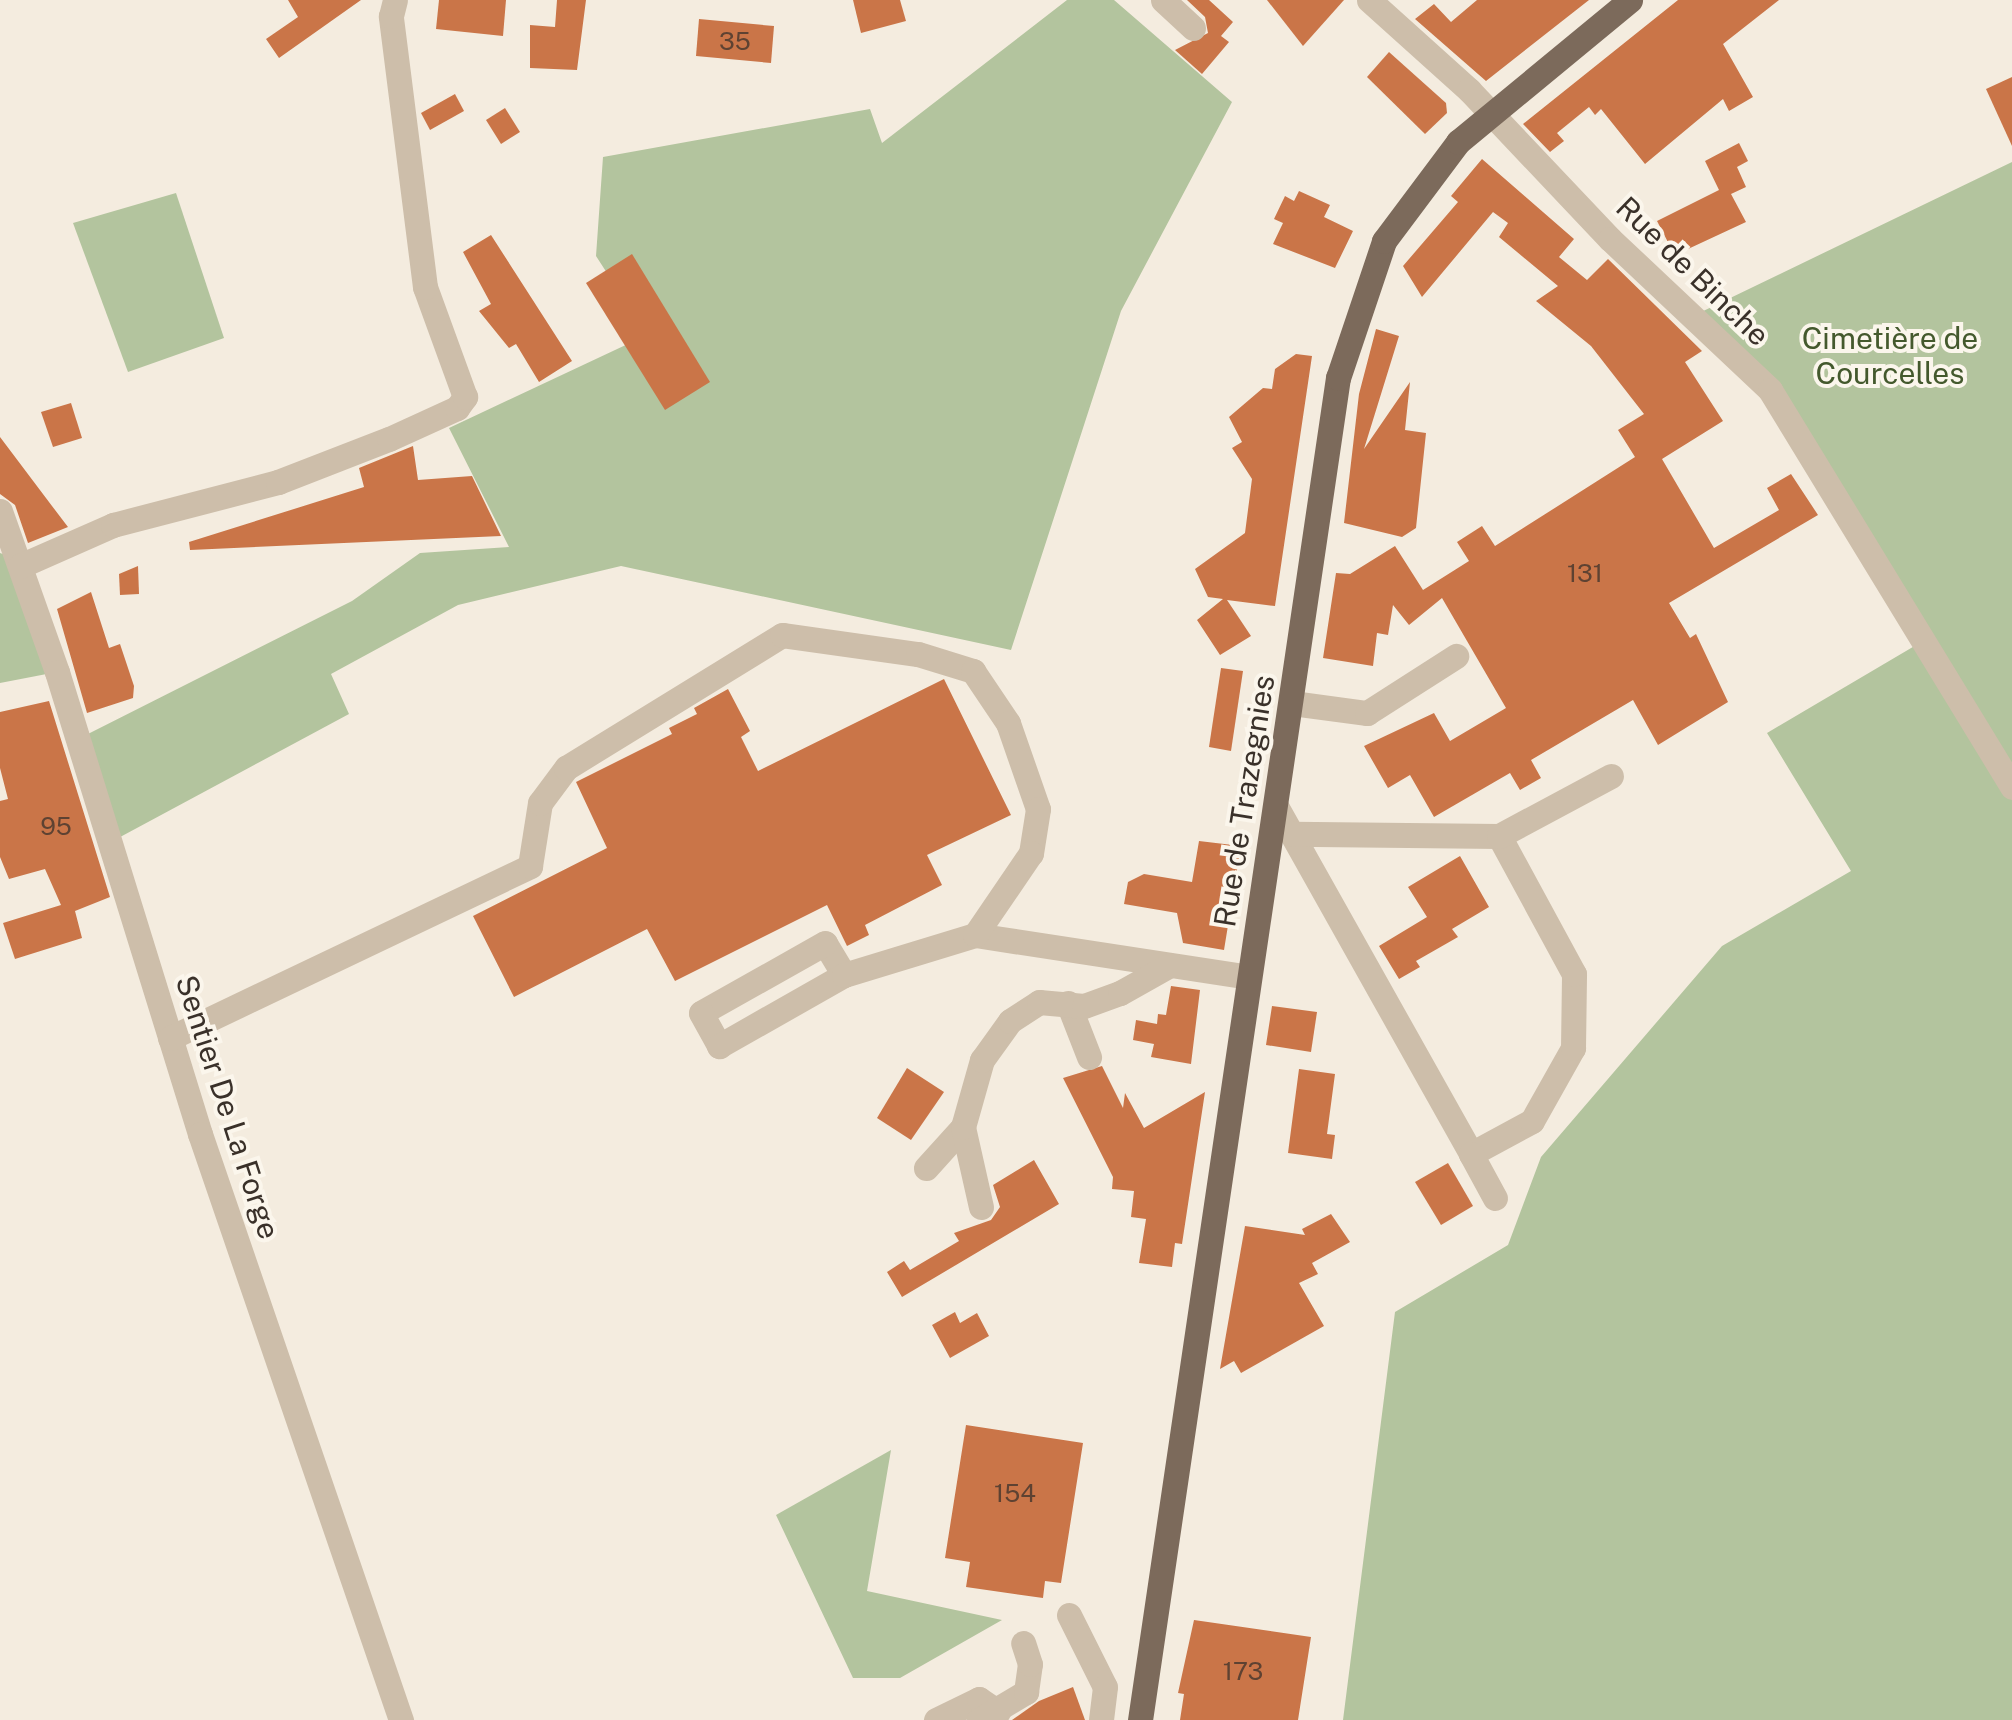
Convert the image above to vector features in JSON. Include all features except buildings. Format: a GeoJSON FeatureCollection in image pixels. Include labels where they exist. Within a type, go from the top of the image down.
{"type":"FeatureCollection","features":[{"type":"Feature","properties":{"kind":"main road","name":"Rue de Trazegnies"},"geometry":{"type":"LineString","coordinates":[[1140,1720],[1338,378],[1378,258],[1458,142],[1630,0]]}},
{"type":"Feature","properties":{"kind":"street"},"geometry":{"type":"LineString","coordinates":[[20,566],[114,526],[296,474],[457,408],[465,397],[425,287],[394,0]]}},
{"type":"Feature","properties":{"kind":"street"},"geometry":{"type":"LineString","coordinates":[[1163,0],[1193,28]]}},
{"type":"Feature","properties":{"kind":"street","name":"Rue de Binche"},"geometry":{"type":"LineString","coordinates":[[1369,0],[1490,112],[1610,240],[1770,390],[2012,787]]}},
{"type":"Feature","properties":{"kind":"street","name":"Sentier De La Forge"},"geometry":{"type":"LineString","coordinates":[[0,512],[170,1038],[401,1720]]}},
{"type":"Feature","properties":{"kind":"street"},"geometry":{"type":"LineString","coordinates":[[170,1038],[530,866],[540,803],[566,768],[782,635],[918,654],[973,671],[1008,723],[1038,810],[1031,853],[975,935]]}},
{"type":"Feature","properties":{"kind":"street"},"geometry":{"type":"LineString","coordinates":[[1292,703],[1367,713],[1456,656]]}},
{"type":"Feature","properties":{"kind":"street"},"geometry":{"type":"LineString","coordinates":[[1292,834],[1499,836],[1611,776]]}},
{"type":"Feature","properties":{"kind":"street"},"geometry":{"type":"LineString","coordinates":[[1276,806],[1495,1198]]}},
{"type":"Feature","properties":{"kind":"street"},"geometry":{"type":"LineString","coordinates":[[1471,1154],[1532,1121],[1573,1048],[1574,974],[1499,836]]}},
{"type":"Feature","properties":{"kind":"street"},"geometry":{"type":"LineString","coordinates":[[844,976],[825,943],[701,1013],[720,1046],[844,976],[975,935],[1250,977]]}},
{"type":"Feature","properties":{"kind":"street"},"geometry":{"type":"LineString","coordinates":[[926,1168],[963,1127],[982,1060],[1010,1021],[1039,1002],[1084,1006],[1120,993],[1170,965]]}},
{"type":"Feature","properties":{"kind":"street"},"geometry":{"type":"LineString","coordinates":[[1068,1003],[1090,1057]]}},
{"type":"Feature","properties":{"kind":"street"},"geometry":{"type":"LineString","coordinates":[[963,1127],[981,1207]]}},
{"type":"Feature","properties":{"kind":"street"},"geometry":{"type":"LineString","coordinates":[[1069,1615],[1105,1687],[1100,1720]]}},
{"type":"Feature","properties":{"kind":"street"},"geometry":{"type":"LineString","coordinates":[[936,1720],[979,1699],[989,1716],[1026,1692],[1030,1664],[1023,1643]]}},
{"type":"Feature","properties":{"kind":"green space"},"geometry":{"type":"Polygon","coordinates":[[[1067,0],[1114,0],[1232,102],[1121,311],[1011,650],[621,566],[458,605],[331,674],[349,714],[109,843],[78,739],[352,601],[420,553],[509,547],[449,428],[647,335],[596,256],[603,157],[870,109],[882,143],[1067,0]]]}},
{"type":"Feature","properties":{"kind":"green space","name":"Cimetière de Courcelles"},"geometry":{"type":"Polygon","coordinates":[[[2012,162],[2012,1720],[1343,1720],[1395,1312],[1508,1245],[1541,1157],[1722,946],[1851,871],[1767,733],[1923,641],[1770,390],[1695,315],[2012,162]]]}},
{"type":"Feature","properties":{"kind":"green space"},"geometry":{"type":"Polygon","coordinates":[[[176,193],[224,338],[128,372],[73,223],[176,193]]]}},
{"type":"Feature","properties":{"kind":"green space"},"geometry":{"type":"Polygon","coordinates":[[[0,553],[17,559],[57,672],[0,683],[0,553]]]}},
{"type":"Feature","properties":{"kind":"green space"},"geometry":{"type":"Polygon","coordinates":[[[891,1450],[867,1591],[1002,1620],[900,1678],[853,1678],[776,1515],[891,1450]]]}}]}
